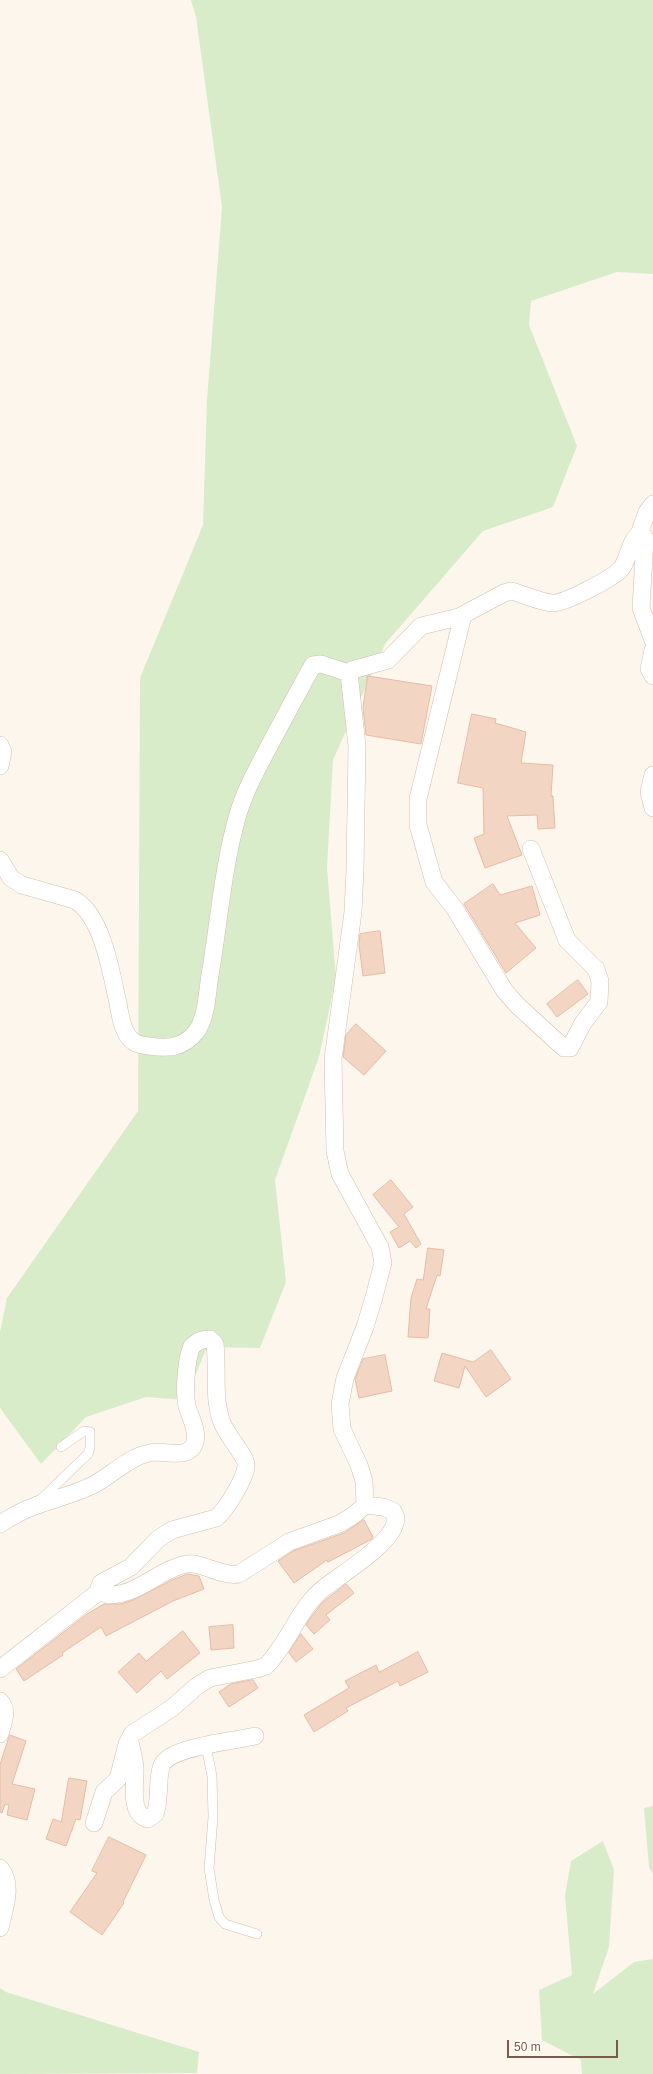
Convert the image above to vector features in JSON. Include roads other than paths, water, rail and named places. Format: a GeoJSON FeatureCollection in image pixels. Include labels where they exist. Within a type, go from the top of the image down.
{"type":"FeatureCollection","features":[{"type":"Feature","properties":{"kind":"street"},"geometry":{"type":"LineString","coordinates":[[349,673],[352,670],[388,660],[421,626],[463,615],[507,592],[554,603],[604,582],[620,570],[629,555],[635,537],[639,534],[647,512],[653,504]]}},
{"type":"Feature","properties":{"kind":"street"},"geometry":{"type":"LineString","coordinates":[[639,534],[642,534],[645,538],[641,608],[653,640]]}},
{"type":"Feature","properties":{"kind":"street"},"geometry":{"type":"LineString","coordinates":[[463,615],[418,799],[418,825],[434,882],[455,909],[504,990],[517,1005],[564,1048],[570,1048],[583,1023],[599,1002],[600,981],[596,969],[567,940],[531,849]]}},
{"type":"Feature","properties":{"kind":"street"},"geometry":{"type":"LineString","coordinates":[[653,650],[649,669],[653,676]]}},
{"type":"Feature","properties":{"kind":"street"},"geometry":{"type":"LineString","coordinates":[[0,860],[11,878],[22,885],[75,900],[88,912],[98,930],[110,968],[121,1017],[127,1034],[131,1040],[136,1044],[166,1048],[177,1046],[187,1041],[201,1023],[219,925],[230,846],[248,785],[313,665],[321,664],[349,673]]}},
{"type":"Feature","properties":{"kind":"street"},"geometry":{"type":"LineString","coordinates":[[101,1590],[109,1596],[122,1594],[143,1586],[168,1571],[188,1564],[229,1575],[239,1574],[289,1542],[347,1520],[359,1512],[365,1505],[364,1481],[359,1465],[342,1429],[340,1404],[345,1378],[370,1312],[383,1257],[380,1248],[340,1174],[335,1151],[332,1078],[335,1034],[346,970],[355,890],[357,746],[349,673]]}},
{"type":"Feature","properties":{"kind":"street"},"geometry":{"type":"LineString","coordinates":[[0,745],[3,752],[0,766]]}},
{"type":"Feature","properties":{"kind":"street"},"geometry":{"type":"LineString","coordinates":[[653,775],[649,792],[653,808]]}},
{"type":"Feature","properties":{"kind":"street"},"geometry":{"type":"LineString","coordinates":[[0,1524],[33,1506],[92,1485],[139,1456],[152,1452],[180,1454],[188,1451],[194,1443],[195,1438],[187,1405],[186,1389],[191,1349],[196,1342],[210,1339],[213,1341],[216,1355],[216,1394],[221,1420],[224,1431],[245,1461],[245,1471],[236,1489],[216,1518],[179,1527],[165,1534],[131,1567],[101,1583],[101,1590]]}},
{"type":"Feature","properties":{"kind":"street"},"geometry":{"type":"LineString","coordinates":[[94,1823],[104,1792],[118,1779],[129,1738],[145,1725],[176,1705],[197,1686],[210,1678],[266,1666],[314,1597],[378,1546],[392,1531],[396,1517],[393,1511],[382,1507],[365,1505]]}},
{"type":"Feature","properties":{"kind":"street"},"geometry":{"type":"LineString","coordinates":[[0,1669],[101,1590]]}},
{"type":"Feature","properties":{"kind":"street"},"geometry":{"type":"LineString","coordinates":[[0,1701],[5,1708],[6,1714],[0,1734]]}},
{"type":"Feature","properties":{"kind":"street"},"geometry":{"type":"LineString","coordinates":[[129,1738],[135,1768],[136,1808],[141,1816],[148,1819],[154,1816],[157,1809],[160,1774],[164,1762],[183,1750],[255,1736]]}},
{"type":"Feature","properties":{"kind":"street"},"geometry":{"type":"LineString","coordinates":[[0,1868],[5,1875],[7,1884],[0,1928]]}},
{"type":"Feature","properties":{"kind":"lane"},"geometry":{"type":"LineString","coordinates":[[33,1506],[88,1454],[90,1448],[90,1432],[84,1431],[61,1447]]}},
{"type":"Feature","properties":{"kind":"lane"},"geometry":{"type":"LineString","coordinates":[[206,1746],[212,1776],[213,1817],[209,1868],[214,1900],[222,1921],[235,1928],[257,1934]]}}]}
